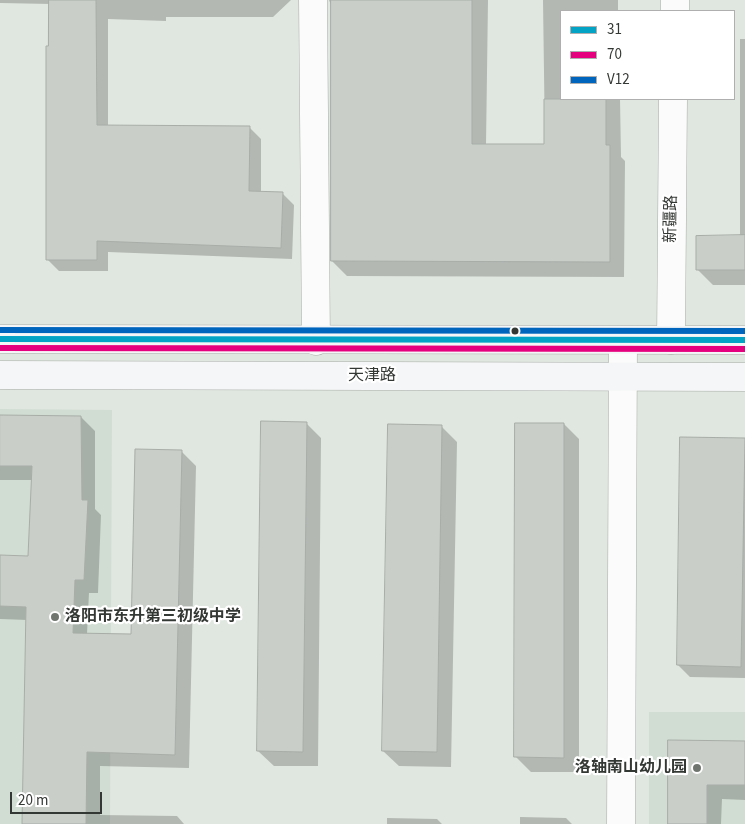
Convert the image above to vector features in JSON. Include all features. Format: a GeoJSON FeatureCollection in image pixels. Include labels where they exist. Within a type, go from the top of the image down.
{"type":"FeatureCollection","features":[{"type":"Feature","properties":{"kind":"main road"},"geometry":{"type":"LineString","coordinates":[[0,339],[316,341],[745,340]]}},
{"type":"Feature","properties":{"kind":"main road","name":"天津路"},"geometry":{"type":"LineString","coordinates":[[0,375],[745,377]]}},
{"type":"Feature","properties":{"kind":"street"},"geometry":{"type":"LineString","coordinates":[[313,0],[316,341]]}},
{"type":"Feature","properties":{"kind":"street","name":"新疆路"},"geometry":{"type":"LineString","coordinates":[[671,340],[674,100]]}},
{"type":"Feature","properties":{"kind":"street"},"geometry":{"type":"LineString","coordinates":[[621,824],[623,341]]}},
{"type":"Feature","properties":{"kind":"shaded area","name":"洛阳市东升第三初级中学"},"geometry":{"type":"Polygon","coordinates":[[[0,409],[112,410],[110,824],[0,824],[0,409]]]}},
{"type":"Feature","properties":{"kind":"shaded area","name":"洛轴南山幼儿园"},"geometry":{"type":"Polygon","coordinates":[[[649,712],[745,712],[745,824],[649,824],[649,712]]]}},
{"type":"Feature","properties":{"kind":"building"},"geometry":{"type":"Polygon","coordinates":[[[49,0],[96,0],[97,125],[250,126],[249,191],[283,192],[281,248],[97,241],[97,260],[46,260],[46,46],[48,46],[49,0]]]}},
{"type":"Feature","properties":{"kind":"building"},"geometry":{"type":"Polygon","coordinates":[[[331,0],[472,0],[472,144],[544,144],[544,99],[606,100],[606,145],[610,145],[610,262],[331,261],[331,0]]]}},
{"type":"Feature","properties":{"kind":"building"},"geometry":{"type":"Polygon","coordinates":[[[745,235],[745,270],[696,270],[696,236],[745,235]]]}},
{"type":"Feature","properties":{"kind":"building","name":"洛阳市东升第三初级中学"},"geometry":{"type":"Polygon","coordinates":[[[0,415],[81,416],[82,500],[88,500],[84,580],[75,580],[73,633],[131,634],[135,449],[182,450],[175,755],[87,752],[86,824],[22,824],[26,607],[0,606],[0,555],[28,556],[32,466],[0,466],[0,415]]]}},
{"type":"Feature","properties":{"kind":"building"},"geometry":{"type":"Polygon","coordinates":[[[261,421],[307,422],[303,752],[257,751],[261,421]]]}},
{"type":"Feature","properties":{"kind":"building"},"geometry":{"type":"Polygon","coordinates":[[[515,423],[564,423],[564,758],[514,757],[515,423]]]}},
{"type":"Feature","properties":{"kind":"building"},"geometry":{"type":"Polygon","coordinates":[[[388,424],[442,425],[437,752],[382,751],[388,424]]]}},
{"type":"Feature","properties":{"kind":"building"},"geometry":{"type":"Polygon","coordinates":[[[680,437],[745,438],[741,667],[677,665],[680,437]]]}},
{"type":"Feature","properties":{"kind":"building"},"geometry":{"type":"Polygon","coordinates":[[[668,740],[745,741],[745,785],[707,785],[707,824],[668,824],[668,740]]]}},
{"type":"Feature","properties":{"kind":"transit line","name":"V12"},"geometry":{"type":"LineString","coordinates":[[0,330],[745,331]]}},
{"type":"Feature","properties":{"kind":"transit line","name":"31"},"geometry":{"type":"LineString","coordinates":[[0,339],[745,340]]}},
{"type":"Feature","properties":{"kind":"transit line","name":"70"},"geometry":{"type":"LineString","coordinates":[[0,348],[745,349]]}},
{"type":"Feature","properties":{"kind":"place","name":"洛阳市东升第三初级中学"},"geometry":{"type":"Point","coordinates":[55,617]}},
{"type":"Feature","properties":{"kind":"place","name":"洛轴南山幼儿园"},"geometry":{"type":"Point","coordinates":[697,768]}}]}
